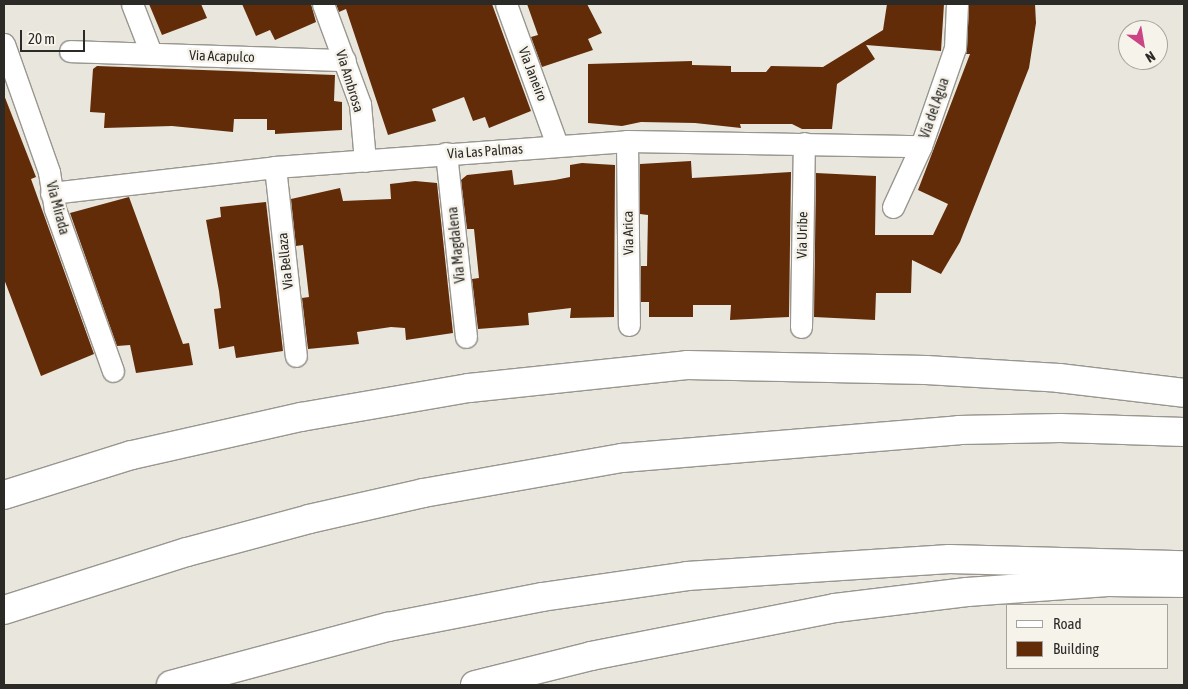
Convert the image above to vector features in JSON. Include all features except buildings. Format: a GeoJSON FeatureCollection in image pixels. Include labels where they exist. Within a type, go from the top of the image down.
{"type":"FeatureCollection","features":[{"type":"Feature","properties":{"kind":"highway"},"geometry":{"type":"LineString","coordinates":[[4,495],[132,455],[301,417],[469,388],[687,364],[926,370],[1060,378],[1184,393]]}},
{"type":"Feature","properties":{"kind":"highway"},"geometry":{"type":"LineString","coordinates":[[4,610],[187,552],[309,519],[423,493],[622,458],[959,430],[1060,428],[1184,432]]}},
{"type":"Feature","properties":{"kind":"highway"},"geometry":{"type":"LineString","coordinates":[[171,685],[388,627],[542,597],[687,576],[949,559],[1184,565]]}},
{"type":"Feature","properties":{"kind":"highway"},"geometry":{"type":"LineString","coordinates":[[475,685],[591,656],[835,608],[976,592],[1108,582],[1184,583]]}},
{"type":"Feature","properties":{"kind":"street"},"geometry":{"type":"LineString","coordinates":[[132,4],[151,53]]}},
{"type":"Feature","properties":{"kind":"street","name":"Via Ambrosa"},"geometry":{"type":"LineString","coordinates":[[323,4],[360,104],[365,160]]}},
{"type":"Feature","properties":{"kind":"street","name":"Via Janeiro"},"geometry":{"type":"LineString","coordinates":[[506,4],[557,145]]}},
{"type":"Feature","properties":{"kind":"street","name":"Via del Agua"},"geometry":{"type":"LineString","coordinates":[[893,207],[921,146],[955,48],[957,4]]}},
{"type":"Feature","properties":{"kind":"street","name":"Via Mirada"},"geometry":{"type":"LineString","coordinates":[[4,44],[49,172],[51,192],[113,372]]}},
{"type":"Feature","properties":{"kind":"street","name":"Via Acapulco"},"geometry":{"type":"LineString","coordinates":[[70,51],[345,60]]}},
{"type":"Feature","properties":{"kind":"street","name":"Via Las Palmas"},"geometry":{"type":"LineString","coordinates":[[51,192],[275,167],[627,141],[921,146]]}},
{"type":"Feature","properties":{"kind":"street","name":"Via Arica"},"geometry":{"type":"LineString","coordinates":[[627,141],[629,325]]}},
{"type":"Feature","properties":{"kind":"street","name":"Via Uribe"},"geometry":{"type":"LineString","coordinates":[[801,327],[804,143]]}},
{"type":"Feature","properties":{"kind":"street","name":"Via Magdalena"},"geometry":{"type":"LineString","coordinates":[[446,153],[466,337]]}},
{"type":"Feature","properties":{"kind":"street","name":"Via Bellaza"},"geometry":{"type":"LineString","coordinates":[[275,167],[296,356]]}}]}
